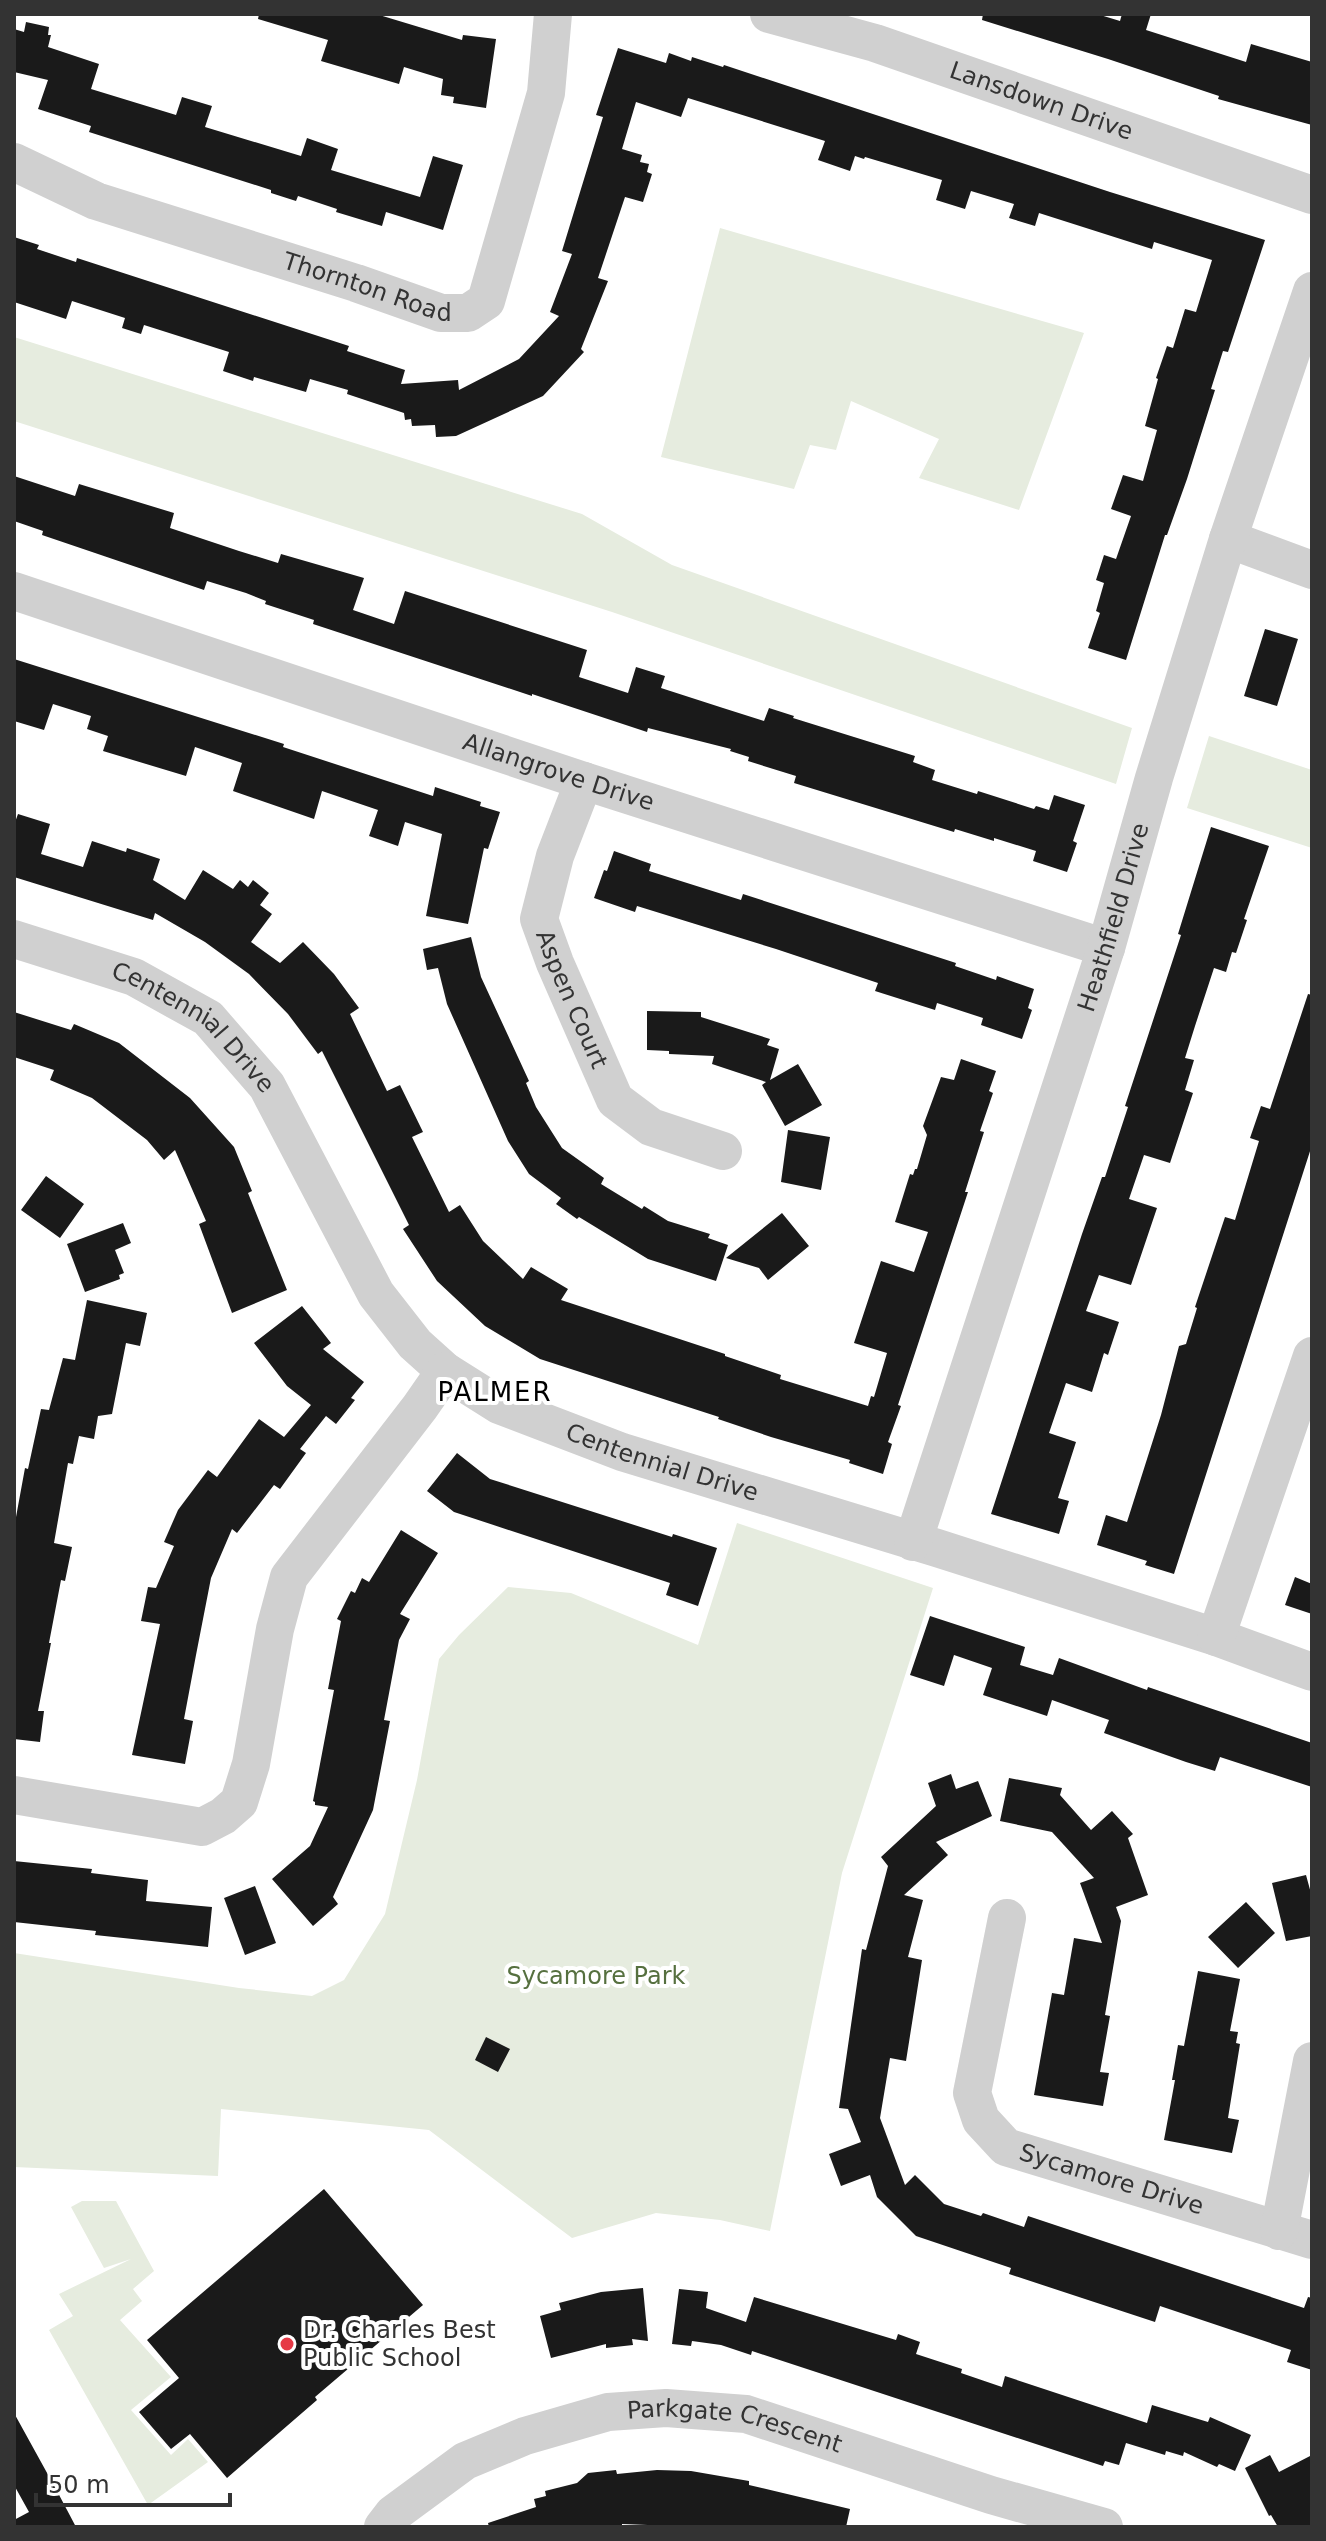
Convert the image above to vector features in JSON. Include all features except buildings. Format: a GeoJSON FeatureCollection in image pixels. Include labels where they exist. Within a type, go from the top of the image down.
{"type":"FeatureCollection","features":[{"type":"Feature","properties":{"kind":"street","name":"Thornton Road"},"geometry":{"type":"LineString","coordinates":[[14,162],[96,201],[441,313],[468,313],[486,301],[546,93],[553,14]]}},
{"type":"Feature","properties":{"kind":"street","name":"Lansdown Drive"},"geometry":{"type":"LineString","coordinates":[[769,14],[875,43],[1312,195]]}},
{"type":"Feature","properties":{"kind":"street","name":"Heathfield Drive"},"geometry":{"type":"LineString","coordinates":[[913,1542],[1106,948],[1154,778],[1228,539],[1312,291]]}},
{"type":"Feature","properties":{"kind":"street"},"geometry":{"type":"LineString","coordinates":[[1228,539],[1312,570]]}},
{"type":"Feature","properties":{"kind":"street","name":"Allangrove Drive"},"geometry":{"type":"LineString","coordinates":[[14,591],[584,781],[1106,948]]}},
{"type":"Feature","properties":{"kind":"street","name":"Aspen Court"},"geometry":{"type":"LineString","coordinates":[[584,781],[555,856],[545,893],[539,919],[544,933],[615,1100],[651,1127],[723,1151]]}},
{"type":"Feature","properties":{"kind":"street","name":"Centennial Drive"},"geometry":{"type":"LineString","coordinates":[[14,939],[134,977],[208,1018],[267,1086],[376,1294],[415,1344],[445,1371],[499,1405],[622,1452],[1216,1637],[1312,1672]]}},
{"type":"Feature","properties":{"kind":"street"},"geometry":{"type":"LineString","coordinates":[[1216,1637],[1312,1356]]}},
{"type":"Feature","properties":{"kind":"street"},"geometry":{"type":"LineString","coordinates":[[14,1795],[202,1827],[223,1816],[239,1802],[251,1764],[275,1629],[289,1577],[445,1371]]}},
{"type":"Feature","properties":{"kind":"street","name":"Sycamore Drive"},"geometry":{"type":"LineString","coordinates":[[1007,1918],[972,2093],[981,2120],[1006,2147],[1295,2236]]}},
{"type":"Feature","properties":{"kind":"street"},"geometry":{"type":"LineString","coordinates":[[1295,2236],[1312,2061]]}},
{"type":"Feature","properties":{"kind":"street","name":"Parkgate Crescent"},"geometry":{"type":"LineString","coordinates":[[383,2527],[393,2514],[465,2461],[525,2436],[608,2412],[666,2408],[746,2414],[991,2495],[1104,2527]]}},
{"type":"Feature","properties":{"kind":"green space"},"geometry":{"type":"Polygon","coordinates":[[[720,228],[1084,333],[1019,510],[919,478],[939,439],[851,401],[836,450],[810,445],[794,489],[661,457],[720,228]]]}},
{"type":"Feature","properties":{"kind":"green space"},"geometry":{"type":"Polygon","coordinates":[[[14,337],[582,514],[672,565],[1132,728],[1116,784],[612,612],[14,421],[14,337]]]}},
{"type":"Feature","properties":{"kind":"green space"},"geometry":{"type":"Polygon","coordinates":[[[1209,736],[1312,770],[1312,848],[1187,808],[1209,736]]]}},
{"type":"Feature","properties":{"kind":"green space","name":"Sycamore Park"},"geometry":{"type":"Polygon","coordinates":[[[737,1523],[933,1588],[842,1873],[770,2231],[720,2220],[656,2213],[572,2238],[429,2130],[221,2109],[218,2176],[14,2167],[14,1953],[239,1988],[312,1996],[344,1980],[385,1914],[417,1780],[439,1659],[459,1635],[508,1587],[571,1593],[698,1645],[737,1523]]]}},
{"type":"Feature","properties":{"kind":"green space"},"geometry":{"type":"Polygon","coordinates":[[[82,2201],[116,2201],[154,2271],[133,2289],[142,2301],[120,2320],[171,2377],[131,2410],[171,2455],[188,2439],[208,2462],[148,2505],[49,2330],[73,2316],[59,2294],[131,2259],[104,2268],[71,2207],[82,2201]]]}},
{"type":"Feature","properties":{"kind":"place","name":"Dr. Charles Best Public School"},"geometry":{"type":"Point","coordinates":[287,2344]}},
{"type":"Feature","properties":{"kind":"district","name":"PALMER"},"geometry":{"type":"Point","coordinates":[495,1392]}}]}
